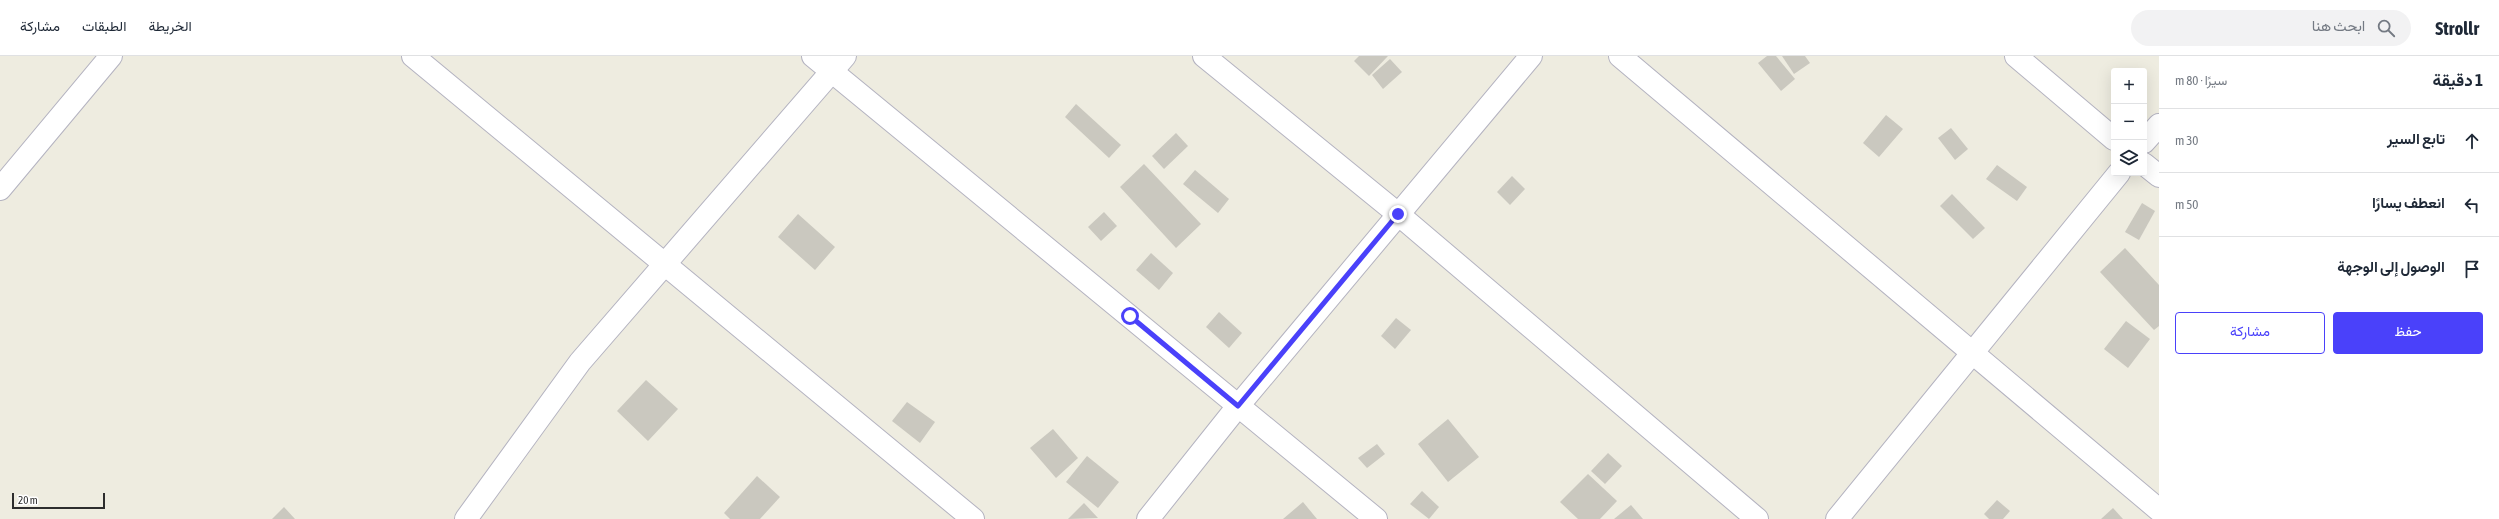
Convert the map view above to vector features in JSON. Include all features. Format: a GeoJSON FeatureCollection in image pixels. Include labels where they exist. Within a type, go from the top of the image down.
{"type":"FeatureCollection","features":[{"type":"Feature","properties":{"kind":"street"},"geometry":{"type":"LineString","coordinates":[[3,179],[111,56]]}},
{"type":"Feature","properties":{"kind":"street"},"geometry":{"type":"LineString","coordinates":[[414,56],[973,519]]}},
{"type":"Feature","properties":{"kind":"street"},"geometry":{"type":"LineString","coordinates":[[813,56],[838,64],[1238,406],[1376,519]]}},
{"type":"Feature","properties":{"kind":"street"},"geometry":{"type":"LineString","coordinates":[[1204,56],[1398,214],[1757,519]]}},
{"type":"Feature","properties":{"kind":"street"},"geometry":{"type":"LineString","coordinates":[[1148,519],[1238,406],[1531,56]]}},
{"type":"Feature","properties":{"kind":"street"},"geometry":{"type":"LineString","coordinates":[[1620,56],[1973,351],[2159,510]]}},
{"type":"Feature","properties":{"kind":"street"},"geometry":{"type":"LineString","coordinates":[[2016,56],[2111,136]]}},
{"type":"Feature","properties":{"kind":"street"},"geometry":{"type":"LineString","coordinates":[[466,519],[580,362],[838,64]]}},
{"type":"Feature","properties":{"kind":"street"},"geometry":{"type":"LineString","coordinates":[[2146,140],[2159,125]]}},
{"type":"Feature","properties":{"kind":"street"},"geometry":{"type":"LineString","coordinates":[[2147,166],[2159,176]]}},
{"type":"Feature","properties":{"kind":"street"},"geometry":{"type":"LineString","coordinates":[[1837,519],[2117,176]]}},
{"type":"Feature","properties":{"kind":"building"},"geometry":{"type":"Polygon","coordinates":[[[1359,56],[1388,56],[1369,76],[1354,61],[1359,56]]]}},
{"type":"Feature","properties":{"kind":"building"},"geometry":{"type":"Polygon","coordinates":[[[1767,56],[1776,56],[1795,79],[1781,91],[1758,63],[1767,56]]]}},
{"type":"Feature","properties":{"kind":"building"},"geometry":{"type":"Polygon","coordinates":[[[1782,56],[1805,56],[1810,63],[1794,74],[1782,56]]]}},
{"type":"Feature","properties":{"kind":"building"},"geometry":{"type":"Polygon","coordinates":[[[1390,59],[1402,72],[1383,89],[1372,75],[1390,59]]]}},
{"type":"Feature","properties":{"kind":"building"},"geometry":{"type":"Polygon","coordinates":[[[1076,104],[1121,145],[1109,158],[1065,117],[1076,104]]]}},
{"type":"Feature","properties":{"kind":"building"},"geometry":{"type":"Polygon","coordinates":[[[1886,115],[1903,129],[1879,157],[1863,143],[1886,115]]]}},
{"type":"Feature","properties":{"kind":"building"},"geometry":{"type":"Polygon","coordinates":[[[1951,128],[1968,149],[1955,160],[1938,138],[1951,128]]]}},
{"type":"Feature","properties":{"kind":"building"},"geometry":{"type":"Polygon","coordinates":[[[1176,133],[1188,146],[1164,169],[1152,156],[1176,133]]]}},
{"type":"Feature","properties":{"kind":"building"},"geometry":{"type":"Polygon","coordinates":[[[1144,164],[1201,224],[1176,248],[1120,187],[1144,164]]]}},
{"type":"Feature","properties":{"kind":"building"},"geometry":{"type":"Polygon","coordinates":[[[1997,165],[2027,187],[2017,201],[1986,179],[1997,165]]]}},
{"type":"Feature","properties":{"kind":"building"},"geometry":{"type":"Polygon","coordinates":[[[1195,170],[1229,199],[1218,213],[1183,184],[1195,170]]]}},
{"type":"Feature","properties":{"kind":"building"},"geometry":{"type":"Polygon","coordinates":[[[1512,176],[1525,189],[1510,205],[1497,192],[1512,176]]]}},
{"type":"Feature","properties":{"kind":"building"},"geometry":{"type":"Polygon","coordinates":[[[1952,194],[1985,228],[1973,239],[1940,206],[1952,194]]]}},
{"type":"Feature","properties":{"kind":"building"},"geometry":{"type":"Polygon","coordinates":[[[2142,203],[2155,211],[2139,240],[2125,232],[2142,203]]]}},
{"type":"Feature","properties":{"kind":"building"},"geometry":{"type":"Polygon","coordinates":[[[1104,212],[1117,226],[1101,241],[1088,227],[1104,212]]]}},
{"type":"Feature","properties":{"kind":"building"},"geometry":{"type":"Polygon","coordinates":[[[798,214],[835,247],[815,270],[778,237],[798,214]]]}},
{"type":"Feature","properties":{"kind":"building"},"geometry":{"type":"Polygon","coordinates":[[[2125,248],[2159,285],[2159,326],[2154,330],[2100,272],[2125,248]]]}},
{"type":"Feature","properties":{"kind":"building"},"geometry":{"type":"Polygon","coordinates":[[[1151,253],[1173,273],[1159,290],[1136,270],[1151,253]]]}},
{"type":"Feature","properties":{"kind":"building"},"geometry":{"type":"Polygon","coordinates":[[[1219,312],[1242,333],[1229,348],[1206,327],[1219,312]]]}},
{"type":"Feature","properties":{"kind":"building"},"geometry":{"type":"Polygon","coordinates":[[[1396,318],[1411,330],[1395,349],[1381,336],[1396,318]]]}},
{"type":"Feature","properties":{"kind":"building"},"geometry":{"type":"Polygon","coordinates":[[[2126,321],[2150,339],[2128,368],[2104,349],[2126,321]]]}},
{"type":"Feature","properties":{"kind":"building"},"geometry":{"type":"Polygon","coordinates":[[[646,380],[678,409],[648,441],[617,411],[646,380]]]}},
{"type":"Feature","properties":{"kind":"building"},"geometry":{"type":"Polygon","coordinates":[[[907,402],[935,422],[920,443],[892,421],[907,402]]]}},
{"type":"Feature","properties":{"kind":"building"},"geometry":{"type":"Polygon","coordinates":[[[1448,419],[1479,457],[1448,482],[1418,444],[1448,419]]]}},
{"type":"Feature","properties":{"kind":"building"},"geometry":{"type":"Polygon","coordinates":[[[1053,429],[1078,458],[1056,478],[1030,448],[1053,429]]]}},
{"type":"Feature","properties":{"kind":"building"},"geometry":{"type":"Polygon","coordinates":[[[1377,444],[1385,454],[1367,468],[1358,458],[1377,444]]]}},
{"type":"Feature","properties":{"kind":"building"},"geometry":{"type":"Polygon","coordinates":[[[1608,453],[1622,466],[1605,484],[1591,471],[1608,453]]]}},
{"type":"Feature","properties":{"kind":"building"},"geometry":{"type":"Polygon","coordinates":[[[1087,456],[1119,482],[1098,508],[1066,482],[1087,456]]]}},
{"type":"Feature","properties":{"kind":"building"},"geometry":{"type":"Polygon","coordinates":[[[1588,474],[1617,501],[1600,519],[1578,519],[1560,502],[1588,474]]]}},
{"type":"Feature","properties":{"kind":"building"},"geometry":{"type":"Polygon","coordinates":[[[757,476],[780,497],[760,519],[730,519],[724,513],[757,476]]]}},
{"type":"Feature","properties":{"kind":"building"},"geometry":{"type":"Polygon","coordinates":[[[1422,491],[1439,507],[1429,519],[1410,504],[1422,491]]]}},
{"type":"Feature","properties":{"kind":"building"},"geometry":{"type":"Polygon","coordinates":[[[1997,500],[2010,511],[2003,519],[1989,519],[1984,514],[1997,500]]]}},
{"type":"Feature","properties":{"kind":"building"},"geometry":{"type":"Polygon","coordinates":[[[1303,502],[1317,519],[1283,519],[1303,502]]]}},
{"type":"Feature","properties":{"kind":"building"},"geometry":{"type":"Polygon","coordinates":[[[1084,503],[1098,518],[1068,519],[1084,503]]]}},
{"type":"Feature","properties":{"kind":"building"},"geometry":{"type":"Polygon","coordinates":[[[1631,505],[1643,519],[1614,519],[1631,505]]]}},
{"type":"Feature","properties":{"kind":"building"},"geometry":{"type":"Polygon","coordinates":[[[284,507],[295,519],[272,519],[284,507]]]}},
{"type":"Feature","properties":{"kind":"building"},"geometry":{"type":"Polygon","coordinates":[[[2113,508],[2123,519],[2101,519],[2113,508]]]}},
{"type":"Feature","properties":{"kind":"route"},"geometry":{"type":"LineString","coordinates":[[1130,316],[1238,406],[1398,214]]}}]}
